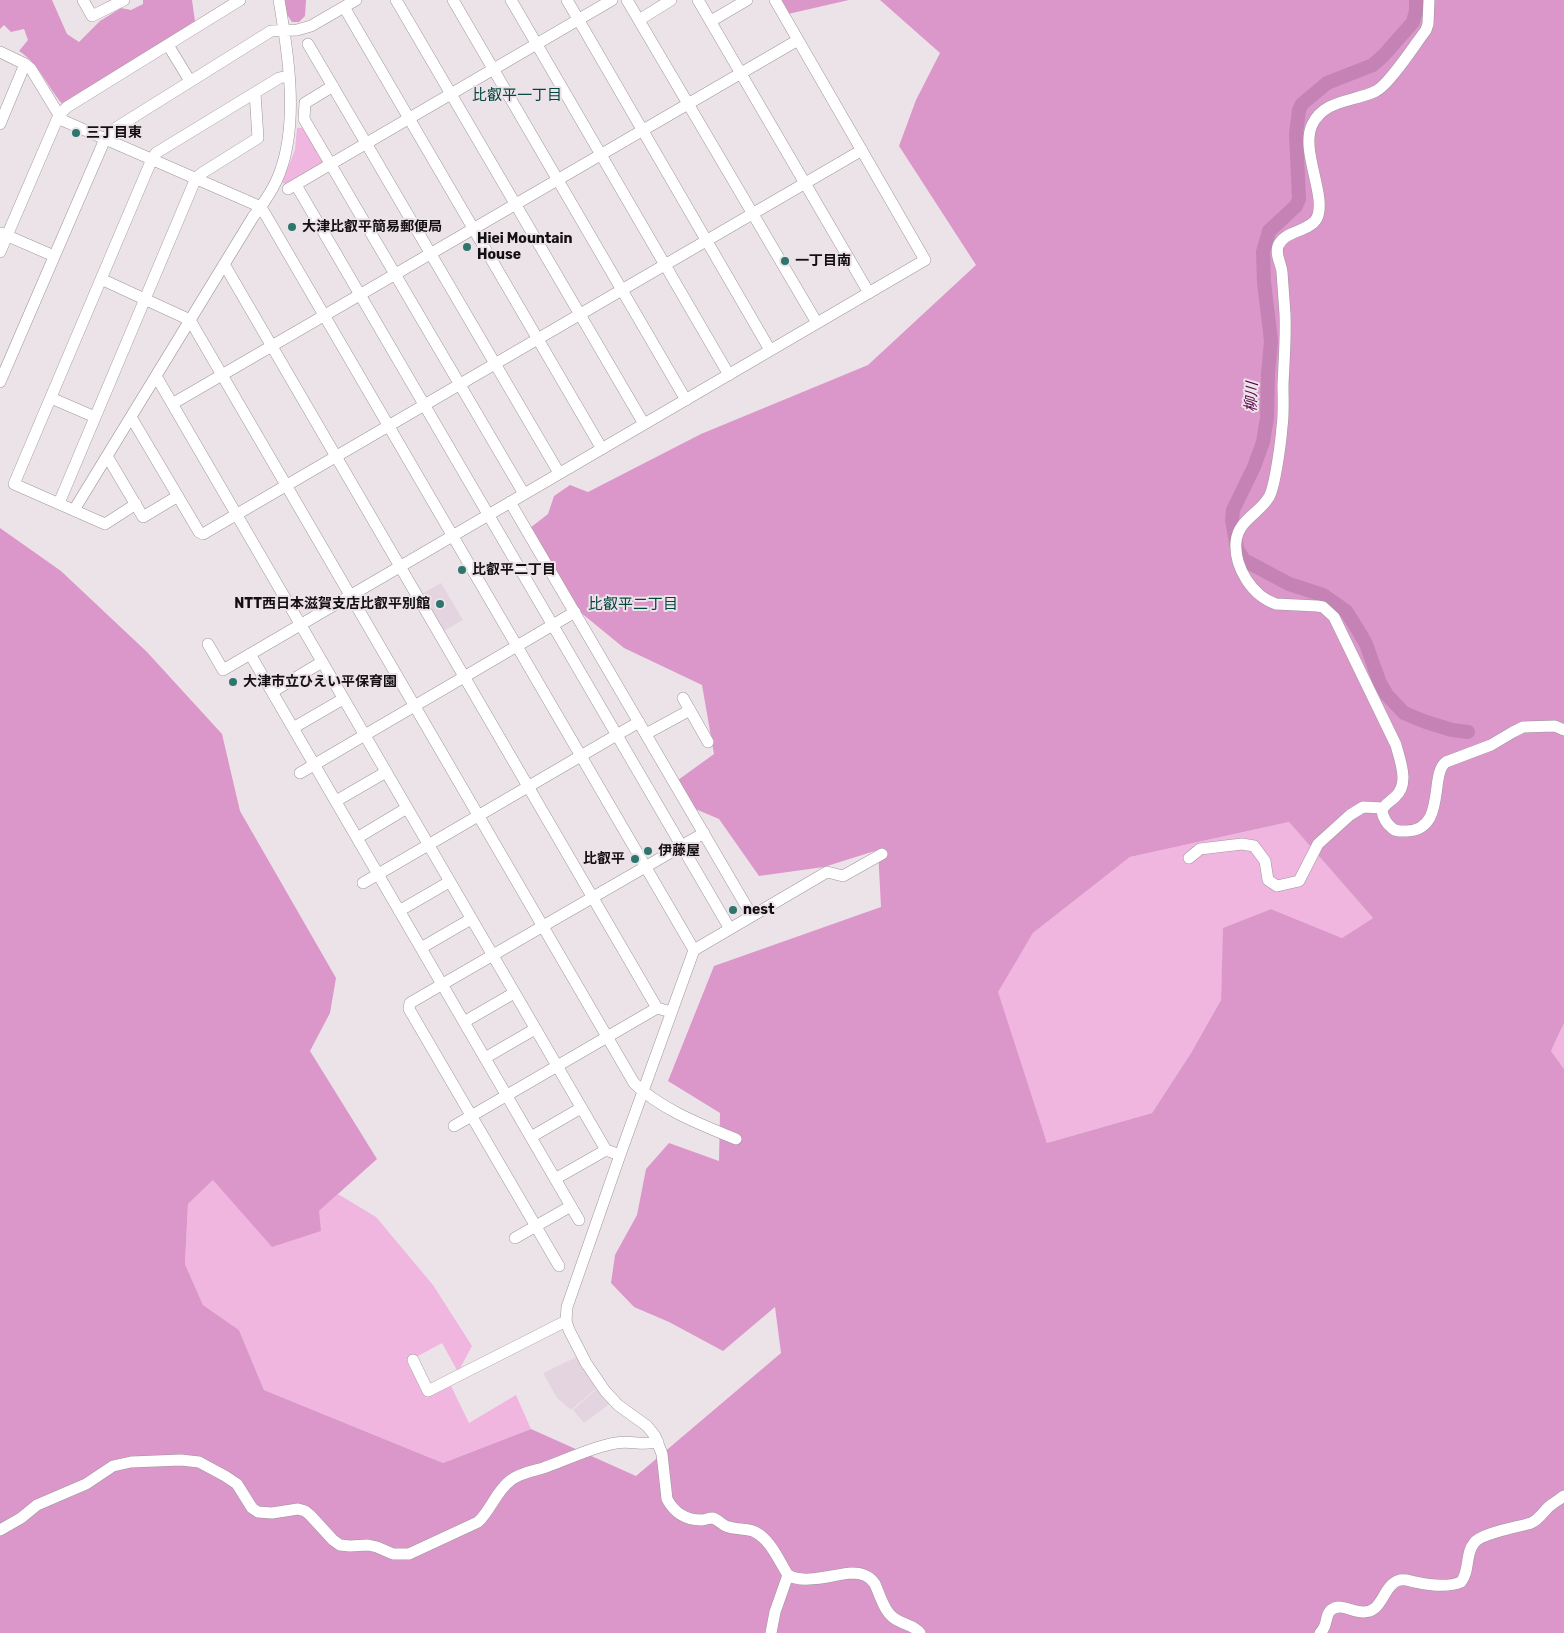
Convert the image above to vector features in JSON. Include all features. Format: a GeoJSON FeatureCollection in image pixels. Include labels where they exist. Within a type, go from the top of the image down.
{"type":"FeatureCollection","features":[{"type":"Feature","properties":{"kind":"street"},"geometry":{"type":"LineString","coordinates":[[83,0],[92,16],[124,0]]}},
{"type":"Feature","properties":{"kind":"street"},"geometry":{"type":"LineString","coordinates":[[0,252],[4,234],[59,115],[67,107],[240,0]]}},
{"type":"Feature","properties":{"kind":"street"},"geometry":{"type":"LineString","coordinates":[[74,510],[276,182],[285,156],[290,107],[284,30],[279,0]]}},
{"type":"Feature","properties":{"kind":"street"},"geometry":{"type":"LineString","coordinates":[[1,378],[110,130],[271,31],[297,30],[311,26],[356,0]]}},
{"type":"Feature","properties":{"kind":"street"},"geometry":{"type":"LineString","coordinates":[[396,0],[644,424]]}},
{"type":"Feature","properties":{"kind":"street"},"geometry":{"type":"LineString","coordinates":[[453,0],[686,400]]}},
{"type":"Feature","properties":{"kind":"street"},"geometry":{"type":"LineString","coordinates":[[511,0],[729,375]]}},
{"type":"Feature","properties":{"kind":"street"},"geometry":{"type":"LineString","coordinates":[[568,0],[770,350]]}},
{"type":"Feature","properties":{"kind":"street"},"geometry":{"type":"LineString","coordinates":[[612,0],[292,187],[360,295],[730,929]]}},
{"type":"Feature","properties":{"kind":"street"},"geometry":{"type":"LineString","coordinates":[[628,0],[817,323]]}},
{"type":"Feature","properties":{"kind":"street"},"geometry":{"type":"LineString","coordinates":[[639,20],[671,0]]}},
{"type":"Feature","properties":{"kind":"street"},"geometry":{"type":"LineString","coordinates":[[698,0],[869,293]]}},
{"type":"Feature","properties":{"kind":"street"},"geometry":{"type":"LineString","coordinates":[[711,21],[747,0]]}},
{"type":"Feature","properties":{"kind":"street"},"geometry":{"type":"LineString","coordinates":[[208,644],[223,670],[925,260],[775,0]]}},
{"type":"Feature","properties":{"kind":"street"},"geometry":{"type":"LineString","coordinates":[[1189,858],[1200,849],[1242,844],[1254,846],[1265,862],[1268,880],[1277,886],[1299,881],[1318,844],[1350,815],[1363,807],[1383,808],[1400,793],[1403,782],[1402,766],[1396,745],[1334,617],[1322,608],[1276,604],[1259,594],[1252,588],[1240,568],[1237,560],[1236,541],[1241,526],[1269,498],[1272,490],[1282,427],[1286,343],[1282,270],[1277,252],[1280,242],[1289,235],[1313,223],[1318,215],[1318,201],[1309,141],[1310,130],[1316,119],[1326,108],[1376,91],[1387,83],[1426,30],[1429,0]]}},
{"type":"Feature","properties":{"kind":"street"},"geometry":{"type":"LineString","coordinates":[[344,8],[602,448]]}},
{"type":"Feature","properties":{"kind":"street"},"geometry":{"type":"LineString","coordinates":[[172,404],[798,40]]}},
{"type":"Feature","properties":{"kind":"street"},"geometry":{"type":"LineString","coordinates":[[308,44],[559,473]]}},
{"type":"Feature","properties":{"kind":"street"},"geometry":{"type":"LineString","coordinates":[[168,45],[190,81]]}},
{"type":"Feature","properties":{"kind":"street"},"geometry":{"type":"LineString","coordinates":[[0,52],[31,69],[64,120],[261,207],[694,950]]}},
{"type":"Feature","properties":{"kind":"street"},"geometry":{"type":"LineString","coordinates":[[0,124],[25,64]]}},
{"type":"Feature","properties":{"kind":"street"},"geometry":{"type":"LineString","coordinates":[[136,504],[105,524],[14,484],[156,153],[279,78],[288,76]]}},
{"type":"Feature","properties":{"kind":"street"},"geometry":{"type":"LineString","coordinates":[[332,86],[305,103],[304,119],[524,494]]}},
{"type":"Feature","properties":{"kind":"street"},"geometry":{"type":"LineString","coordinates":[[59,503],[196,178],[258,138],[255,93]]}},
{"type":"Feature","properties":{"kind":"street"},"geometry":{"type":"LineString","coordinates":[[131,417],[199,532],[203,534],[862,150]]}},
{"type":"Feature","properties":{"kind":"street"},"geometry":{"type":"LineString","coordinates":[[4,234],[54,256]]}},
{"type":"Feature","properties":{"kind":"street"},"geometry":{"type":"LineString","coordinates":[[224,264],[657,1008],[671,1012]]}},
{"type":"Feature","properties":{"kind":"street"},"geometry":{"type":"LineString","coordinates":[[101,279],[190,320],[634,1084],[642,1092],[691,1120],[736,1139]]}},
{"type":"Feature","properties":{"kind":"street"},"geometry":{"type":"LineString","coordinates":[[156,376],[606,1150],[620,1155]]}},
{"type":"Feature","properties":{"kind":"street"},"geometry":{"type":"LineString","coordinates":[[51,398],[96,417]]}},
{"type":"Feature","properties":{"kind":"street"},"geometry":{"type":"LineString","coordinates":[[107,456],[143,516],[178,496]]}},
{"type":"Feature","properties":{"kind":"street"},"geometry":{"type":"LineString","coordinates":[[510,502],[752,916]]}},
{"type":"Feature","properties":{"kind":"street"},"geometry":{"type":"LineString","coordinates":[[300,772],[575,612]]}},
{"type":"Feature","properties":{"kind":"street"},"geometry":{"type":"LineString","coordinates":[[250,654],[579,1220]]}},
{"type":"Feature","properties":{"kind":"street"},"geometry":{"type":"LineString","coordinates":[[272,692],[322,662]]}},
{"type":"Feature","properties":{"kind":"street"},"geometry":{"type":"LineString","coordinates":[[683,698],[708,742]]}},
{"type":"Feature","properties":{"kind":"street"},"geometry":{"type":"LineString","coordinates":[[293,728],[343,699]]}},
{"type":"Feature","properties":{"kind":"street"},"geometry":{"type":"LineString","coordinates":[[646,734],[690,710]]}},
{"type":"Feature","properties":{"kind":"street"},"geometry":{"type":"LineString","coordinates":[[364,883],[639,722]]}},
{"type":"Feature","properties":{"kind":"street"},"geometry":{"type":"LineString","coordinates":[[1383,808],[1383,814],[1393,829],[1402,831],[1424,826],[1431,815],[1443,764],[1491,745],[1517,729],[1555,726],[1564,730]]}},
{"type":"Feature","properties":{"kind":"street"},"geometry":{"type":"LineString","coordinates":[[336,801],[386,772]]}},
{"type":"Feature","properties":{"kind":"street"},"geometry":{"type":"LineString","coordinates":[[357,838],[407,808]]}},
{"type":"Feature","properties":{"kind":"street"},"geometry":{"type":"LineString","coordinates":[[559,1266],[409,1009],[410,1003],[704,833]]}},
{"type":"Feature","properties":{"kind":"street"},"geometry":{"type":"LineString","coordinates":[[882,854],[844,876],[827,872],[694,950],[567,1307],[566,1321],[586,1363],[605,1391],[627,1413],[650,1430],[658,1442],[662,1454],[666,1499],[670,1506],[687,1518],[701,1520],[714,1518],[729,1528],[747,1529],[756,1533],[775,1553],[788,1575],[803,1580],[860,1572],[872,1580],[890,1615],[897,1621],[918,1630],[920,1633]]}},
{"type":"Feature","properties":{"kind":"street"},"geometry":{"type":"LineString","coordinates":[[400,911],[449,882]]}},
{"type":"Feature","properties":{"kind":"street"},"geometry":{"type":"LineString","coordinates":[[421,948],[471,919]]}},
{"type":"Feature","properties":{"kind":"street"},"geometry":{"type":"LineString","coordinates":[[464,1022],[514,993]]}},
{"type":"Feature","properties":{"kind":"street"},"geometry":{"type":"LineString","coordinates":[[454,1126],[657,1008]]}},
{"type":"Feature","properties":{"kind":"street"},"geometry":{"type":"LineString","coordinates":[[485,1058],[535,1029]]}},
{"type":"Feature","properties":{"kind":"street"},"geometry":{"type":"LineString","coordinates":[[531,1137],[581,1108]]}},
{"type":"Feature","properties":{"kind":"street"},"geometry":{"type":"LineString","coordinates":[[555,1179],[606,1150]]}},
{"type":"Feature","properties":{"kind":"street"},"geometry":{"type":"LineString","coordinates":[[515,1238],[571,1206]]}},
{"type":"Feature","properties":{"kind":"street"},"geometry":{"type":"LineString","coordinates":[[413,1360],[428,1390],[566,1321]]}},
{"type":"Feature","properties":{"kind":"street"},"geometry":{"type":"LineString","coordinates":[[0,1530],[21,1518],[36,1505],[86,1484],[113,1466],[131,1462],[181,1460],[198,1462],[237,1484],[252,1508],[258,1512],[272,1513],[298,1509],[310,1515],[340,1545],[368,1545],[393,1554],[409,1554],[478,1522],[485,1515],[501,1489],[513,1478],[523,1473],[617,1442],[647,1444],[658,1442]]}},
{"type":"Feature","properties":{"kind":"street"},"geometry":{"type":"LineString","coordinates":[[1320,1633],[1326,1625],[1327,1616],[1331,1610],[1339,1607],[1360,1612],[1371,1610],[1380,1602],[1393,1584],[1398,1581],[1408,1580],[1443,1585],[1453,1585],[1461,1582],[1466,1573],[1471,1548],[1477,1540],[1511,1527],[1537,1520],[1550,1506],[1564,1496]]}},
{"type":"Feature","properties":{"kind":"street"},"geometry":{"type":"LineString","coordinates":[[771,1633],[774,1612],[788,1575]]}},
{"type":"Feature","properties":{"kind":"shaded area"},"geometry":{"type":"Polygon","coordinates":[[[0,0],[52,0],[67,34],[79,42],[100,21],[121,8],[131,10],[143,4],[143,0],[192,0],[195,21],[65,107],[33,63],[19,51],[28,40],[24,29],[11,32],[4,25],[0,29],[0,0]]]}},
{"type":"Feature","properties":{"kind":"shaded area"},"geometry":{"type":"Polygon","coordinates":[[[285,0],[306,0],[305,16],[299,22],[292,22],[286,13],[285,0]]]}},
{"type":"Feature","properties":{"kind":"shaded area"},"geometry":{"type":"Polygon","coordinates":[[[773,0],[849,0],[788,14],[773,0]]]}},
{"type":"Feature","properties":{"kind":"shaded area"},"geometry":{"type":"Polygon","coordinates":[[[880,0],[1564,0],[1564,1023],[1551,1051],[1564,1069],[1564,1633],[0,1633],[0,528],[61,571],[147,652],[222,734],[240,811],[336,978],[330,1013],[310,1051],[377,1159],[319,1211],[321,1231],[272,1247],[213,1180],[188,1204],[185,1264],[203,1305],[239,1330],[264,1390],[443,1463],[531,1429],[636,1476],[781,1353],[775,1307],[723,1351],[669,1322],[634,1307],[611,1283],[615,1255],[637,1215],[646,1169],[669,1143],[719,1161],[720,1113],[668,1081],[714,966],[881,907],[878,850],[824,867],[759,876],[719,819],[693,808],[678,780],[714,754],[702,685],[624,648],[580,612],[530,528],[548,514],[554,496],[570,485],[588,492],[701,434],[868,365],[976,265],[899,146],[916,100],[940,53],[880,0]],[[1289,822],[1130,857],[1033,933],[998,992],[1047,1143],[1152,1113],[1191,1053],[1221,1000],[1223,928],[1271,909],[1342,938],[1373,918],[1289,822]]]}},
{"type":"Feature","properties":{"kind":"shaded area"},"geometry":{"type":"Polygon","coordinates":[[[297,128],[306,128],[326,163],[288,186],[282,182],[295,150],[297,128]]]}},
{"type":"Feature","properties":{"kind":"shaded area"},"geometry":{"type":"Polygon","coordinates":[[[441,583],[463,620],[442,632],[424,600],[423,593],[441,583]]]}},
{"type":"Feature","properties":{"kind":"shaded area"},"geometry":{"type":"Polygon","coordinates":[[[1289,822],[1373,918],[1342,938],[1271,909],[1224,928],[1221,1000],[1191,1053],[1152,1113],[1047,1143],[997,992],[1033,933],[1130,857],[1289,822]]]}},
{"type":"Feature","properties":{"kind":"shaded area"},"geometry":{"type":"Polygon","coordinates":[[[1564,1023],[1564,1069],[1551,1051],[1564,1023]]]}},
{"type":"Feature","properties":{"kind":"shaded area"},"geometry":{"type":"Polygon","coordinates":[[[213,1180],[319,1211],[338,1194],[376,1217],[433,1285],[472,1346],[458,1372],[442,1343],[407,1362],[426,1398],[451,1386],[469,1423],[516,1395],[531,1429],[443,1463],[264,1390],[239,1330],[203,1305],[185,1264],[188,1204],[213,1180]]]}},
{"type":"Feature","properties":{"kind":"shaded area"},"geometry":{"type":"Polygon","coordinates":[[[579,1356],[599,1386],[571,1410],[557,1398],[543,1373],[579,1356]]]}},
{"type":"Feature","properties":{"kind":"shaded area"},"geometry":{"type":"Polygon","coordinates":[[[600,1386],[612,1402],[584,1423],[573,1410],[600,1386]]]}},
{"type":"Feature","properties":{"kind":"waterway","name":"柳川"},"geometry":{"type":"LineString","coordinates":[[1416,0],[1413,22],[1384,55],[1373,65],[1327,83],[1302,104],[1299,110],[1296,134],[1299,199],[1296,206],[1269,231],[1263,252],[1264,282],[1271,341],[1267,418],[1263,442],[1254,467],[1233,510],[1232,520],[1237,549],[1244,560],[1289,584],[1323,595],[1346,611],[1366,644],[1380,683],[1387,695],[1404,713],[1452,730],[1468,732]]}},
{"type":"Feature","properties":{"kind":"place","name":"三丁目東"},"geometry":{"type":"Point","coordinates":[76,133]}},
{"type":"Feature","properties":{"kind":"place","name":"大津比叡平簡易郵便局"},"geometry":{"type":"Point","coordinates":[292,227]}},
{"type":"Feature","properties":{"kind":"place","name":"Hiei Mountain House"},"geometry":{"type":"Point","coordinates":[467,247]}},
{"type":"Feature","properties":{"kind":"place","name":"一丁目南"},"geometry":{"type":"Point","coordinates":[785,261]}},
{"type":"Feature","properties":{"kind":"place","name":"比叡平二丁目"},"geometry":{"type":"Point","coordinates":[462,570]}},
{"type":"Feature","properties":{"kind":"place","name":"NTT西日本滋賀支店比叡平別館"},"geometry":{"type":"Point","coordinates":[440,604]}},
{"type":"Feature","properties":{"kind":"place","name":"大津市立ひえい平保育園"},"geometry":{"type":"Point","coordinates":[233,682]}},
{"type":"Feature","properties":{"kind":"place","name":"伊藤屋"},"geometry":{"type":"Point","coordinates":[648,851]}},
{"type":"Feature","properties":{"kind":"place","name":"比叡平"},"geometry":{"type":"Point","coordinates":[635,859]}},
{"type":"Feature","properties":{"kind":"place","name":"nest"},"geometry":{"type":"Point","coordinates":[733,910]}},
{"type":"Feature","properties":{"kind":"district","name":"比叡平一丁目"},"geometry":{"type":"Point","coordinates":[517,96]}},
{"type":"Feature","properties":{"kind":"district","name":"比叡平二丁目"},"geometry":{"type":"Point","coordinates":[633,605]}}]}
